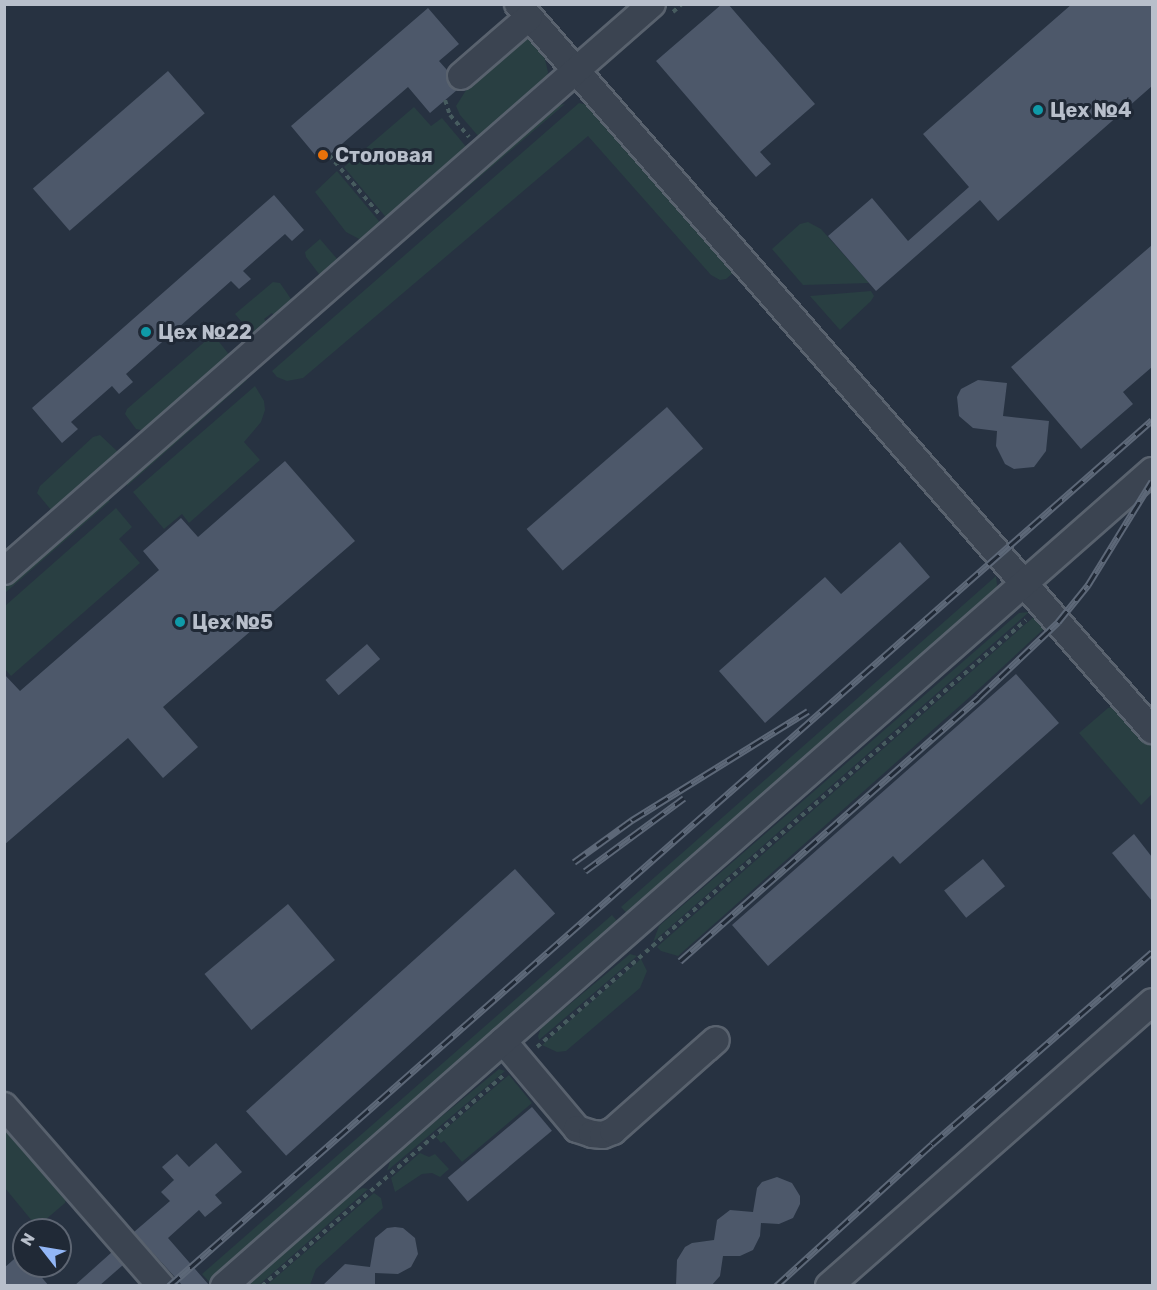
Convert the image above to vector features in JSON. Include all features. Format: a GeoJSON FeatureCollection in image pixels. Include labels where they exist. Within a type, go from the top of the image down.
{"type":"FeatureCollection","features":[{"type":"Feature","properties":{"kind":"lane"},"geometry":{"type":"LineString","coordinates":[[4,571],[652,4]]}},
{"type":"Feature","properties":{"kind":"lane"},"geometry":{"type":"LineString","coordinates":[[461,76],[524,11],[1152,730]]}},
{"type":"Feature","properties":{"kind":"lane"},"geometry":{"type":"LineString","coordinates":[[224,1286],[1152,471]]}},
{"type":"Feature","properties":{"kind":"lane"},"geometry":{"type":"LineString","coordinates":[[829,1286],[1152,1002]]}},
{"type":"Feature","properties":{"kind":"lane"},"geometry":{"type":"LineString","coordinates":[[503,1041],[577,1129],[603,1135],[613,1131],[716,1040]]}},
{"type":"Feature","properties":{"kind":"lane"},"geometry":{"type":"LineString","coordinates":[[4,1106],[161,1286]]}},
{"type":"Feature","properties":{"kind":"path"},"geometry":{"type":"LineString","coordinates":[[446,100],[450,115],[482,152]]}},
{"type":"Feature","properties":{"kind":"path"},"geometry":{"type":"LineString","coordinates":[[329,155],[393,231]]}},
{"type":"Feature","properties":{"kind":"path"},"geometry":{"type":"LineString","coordinates":[[262,1286],[1043,605]]}},
{"type":"Feature","properties":{"kind":"green space"},"geometry":{"type":"Polygon","coordinates":[[[525,36],[531,36],[543,51],[548,72],[546,80],[482,138],[479,137],[460,115],[456,106],[470,84],[525,36]]]}},
{"type":"Feature","properties":{"kind":"green space"},"geometry":{"type":"Polygon","coordinates":[[[579,103],[598,107],[736,266],[733,273],[726,279],[720,280],[711,275],[588,136],[303,378],[287,381],[277,377],[272,371],[579,103]]]}},
{"type":"Feature","properties":{"kind":"green space"},"geometry":{"type":"Polygon","coordinates":[[[565,104],[367,273],[367,268],[552,106],[565,104]]]}},
{"type":"Feature","properties":{"kind":"green space"},"geometry":{"type":"Polygon","coordinates":[[[414,107],[431,126],[442,118],[468,149],[389,221],[344,167],[414,107]]]}},
{"type":"Feature","properties":{"kind":"green space"},"geometry":{"type":"Polygon","coordinates":[[[337,171],[383,226],[363,241],[346,232],[315,192],[337,171]]]}},
{"type":"Feature","properties":{"kind":"green space"},"geometry":{"type":"Polygon","coordinates":[[[808,222],[821,229],[869,283],[803,285],[772,249],[800,224],[808,222]]]}},
{"type":"Feature","properties":{"kind":"green space"},"geometry":{"type":"Polygon","coordinates":[[[320,239],[338,260],[337,267],[326,275],[319,274],[306,257],[305,252],[320,239]]]}},
{"type":"Feature","properties":{"kind":"green space"},"geometry":{"type":"Polygon","coordinates":[[[273,282],[280,283],[293,302],[276,318],[272,313],[264,319],[268,324],[256,335],[252,334],[235,314],[273,282]]]}},
{"type":"Feature","properties":{"kind":"green space"},"geometry":{"type":"Polygon","coordinates":[[[871,291],[874,296],[871,301],[840,330],[810,296],[871,291]]]}},
{"type":"Feature","properties":{"kind":"green space"},"geometry":{"type":"Polygon","coordinates":[[[209,338],[216,338],[231,357],[208,380],[204,376],[196,382],[200,387],[150,432],[136,429],[125,414],[127,409],[209,338]]]}},
{"type":"Feature","properties":{"kind":"green space"},"geometry":{"type":"Polygon","coordinates":[[[241,379],[247,380],[127,486],[128,478],[241,379]]]}},
{"type":"Feature","properties":{"kind":"green space"},"geometry":{"type":"Polygon","coordinates":[[[255,386],[264,401],[265,410],[261,422],[244,442],[260,460],[189,523],[182,514],[164,529],[133,492],[255,386]]]}},
{"type":"Feature","properties":{"kind":"green space"},"geometry":{"type":"Polygon","coordinates":[[[100,435],[117,451],[118,456],[58,512],[51,510],[37,493],[40,486],[93,437],[100,435]]]}},
{"type":"Feature","properties":{"kind":"green space"},"geometry":{"type":"Polygon","coordinates":[[[105,499],[110,501],[5,593],[4,586],[105,499]]]}},
{"type":"Feature","properties":{"kind":"green space"},"geometry":{"type":"Polygon","coordinates":[[[116,508],[132,527],[119,539],[140,563],[11,676],[5,669],[5,606],[116,508]]]}},
{"type":"Feature","properties":{"kind":"green space"},"geometry":{"type":"Polygon","coordinates":[[[996,576],[997,585],[994,595],[633,920],[621,907],[996,576]]]}},
{"type":"Feature","properties":{"kind":"green space"},"geometry":{"type":"Polygon","coordinates":[[[1029,612],[653,942],[659,926],[1019,613],[1029,612]]]}},
{"type":"Feature","properties":{"kind":"green space"},"geometry":{"type":"Polygon","coordinates":[[[1037,614],[1048,625],[678,956],[661,951],[657,947],[1037,614]]]}},
{"type":"Feature","properties":{"kind":"green space"},"geometry":{"type":"Polygon","coordinates":[[[1115,706],[1123,710],[1152,743],[1152,794],[1141,805],[1079,733],[1108,708],[1115,706]]]}},
{"type":"Feature","properties":{"kind":"green space"},"geometry":{"type":"Polygon","coordinates":[[[612,915],[623,928],[215,1285],[212,1285],[202,1274],[612,915]]]}},
{"type":"Feature","properties":{"kind":"green space"},"geometry":{"type":"Polygon","coordinates":[[[630,954],[637,956],[539,1040],[541,1028],[630,954]]]}},
{"type":"Feature","properties":{"kind":"green space"},"geometry":{"type":"Polygon","coordinates":[[[641,959],[647,971],[640,988],[566,1051],[557,1052],[542,1045],[641,959]]]}},
{"type":"Feature","properties":{"kind":"green space"},"geometry":{"type":"Polygon","coordinates":[[[499,1069],[505,1071],[387,1171],[391,1158],[499,1069]]]}},
{"type":"Feature","properties":{"kind":"green space"},"geometry":{"type":"Polygon","coordinates":[[[509,1075],[532,1103],[462,1162],[444,1141],[441,1143],[436,1137],[509,1075]]]}},
{"type":"Feature","properties":{"kind":"green space"},"geometry":{"type":"Polygon","coordinates":[[[4,1121],[67,1196],[65,1203],[48,1218],[30,1218],[5,1188],[4,1121]]]}},
{"type":"Feature","properties":{"kind":"green space"},"geometry":{"type":"Polygon","coordinates":[[[420,1153],[429,1157],[435,1154],[449,1169],[440,1177],[432,1173],[422,1174],[395,1192],[391,1178],[420,1153]]]}},
{"type":"Feature","properties":{"kind":"green space"},"geometry":{"type":"Polygon","coordinates":[[[363,1188],[368,1189],[259,1285],[246,1285],[353,1192],[363,1188]]]}},
{"type":"Feature","properties":{"kind":"green space"},"geometry":{"type":"Polygon","coordinates":[[[374,1193],[381,1198],[383,1208],[316,1269],[310,1285],[267,1285],[374,1193]]]}},
{"type":"Feature","properties":{"kind":"building"},"geometry":{"type":"Polygon","coordinates":[[[722,4],[728,4],[815,104],[760,152],[771,164],[756,177],[656,61],[722,4]]]}},
{"type":"Feature","properties":{"kind":"building","name":"Цех №4"},"geometry":{"type":"Polygon","coordinates":[[[1072,4],[1152,4],[1152,86],[998,221],[980,200],[876,291],[828,236],[872,198],[908,241],[969,187],[923,134],[1072,4]]]}},
{"type":"Feature","properties":{"kind":"building"},"geometry":{"type":"Polygon","coordinates":[[[428,8],[459,44],[439,61],[447,70],[449,85],[457,90],[430,113],[408,87],[321,162],[291,126],[428,8]]]}},
{"type":"Feature","properties":{"kind":"building"},"geometry":{"type":"Polygon","coordinates":[[[168,71],[205,113],[70,231],[33,188],[168,71]]]}},
{"type":"Feature","properties":{"kind":"building","name":"Цех №22"},"geometry":{"type":"Polygon","coordinates":[[[274,195],[304,230],[292,241],[285,234],[243,271],[251,279],[239,289],[231,281],[126,374],[133,382],[119,394],[112,386],[71,422],[78,429],[62,443],[32,408],[274,195]]]}},
{"type":"Feature","properties":{"kind":"building"},"geometry":{"type":"Polygon","coordinates":[[[1152,245],[1152,367],[1123,392],[1133,404],[1081,449],[1011,367],[1152,245]]]}},
{"type":"Feature","properties":{"kind":"building"},"geometry":{"type":"Polygon","coordinates":[[[978,380],[1007,383],[1003,416],[1049,421],[1046,451],[1034,467],[1014,469],[1005,464],[996,446],[997,431],[973,428],[959,416],[957,397],[961,389],[978,380]]]}},
{"type":"Feature","properties":{"kind":"building"},"geometry":{"type":"Polygon","coordinates":[[[667,407],[703,449],[563,571],[527,529],[667,407]]]}},
{"type":"Feature","properties":{"kind":"building","name":"Цех №5"},"geometry":{"type":"Polygon","coordinates":[[[285,461],[355,541],[163,707],[198,747],[163,778],[128,738],[4,845],[4,674],[20,691],[159,570],[143,551],[181,518],[198,537],[285,461]]]}},
{"type":"Feature","properties":{"kind":"building"},"geometry":{"type":"Polygon","coordinates":[[[900,542],[930,577],[765,723],[719,671],[825,577],[841,594],[900,542]]]}},
{"type":"Feature","properties":{"kind":"building"},"geometry":{"type":"Polygon","coordinates":[[[367,644],[380,659],[339,695],[325,680],[367,644]]]}},
{"type":"Feature","properties":{"kind":"building"},"geometry":{"type":"Polygon","coordinates":[[[1016,674],[1059,723],[900,864],[893,856],[768,966],[732,925],[1016,674]]]}},
{"type":"Feature","properties":{"kind":"building"},"geometry":{"type":"Polygon","coordinates":[[[1134,834],[1152,857],[1152,901],[1112,853],[1134,834]]]}},
{"type":"Feature","properties":{"kind":"building"},"geometry":{"type":"Polygon","coordinates":[[[983,859],[1005,886],[966,918],[944,890],[983,859]]]}},
{"type":"Feature","properties":{"kind":"building"},"geometry":{"type":"Polygon","coordinates":[[[515,869],[555,914],[286,1156],[246,1111],[515,869]]]}},
{"type":"Feature","properties":{"kind":"building"},"geometry":{"type":"Polygon","coordinates":[[[288,904],[335,960],[251,1030],[205,974],[288,904]]]}},
{"type":"Feature","properties":{"kind":"building"},"geometry":{"type":"Polygon","coordinates":[[[532,1107],[552,1131],[468,1201],[448,1178],[532,1107]]]}},
{"type":"Feature","properties":{"kind":"building"},"geometry":{"type":"Polygon","coordinates":[[[216,1143],[242,1172],[215,1195],[222,1203],[205,1217],[199,1210],[168,1238],[209,1285],[183,1286],[134,1232],[170,1201],[161,1192],[174,1180],[162,1167],[177,1154],[189,1167],[216,1143]]]}},
{"type":"Feature","properties":{"kind":"building"},"geometry":{"type":"Polygon","coordinates":[[[777,1177],[792,1183],[800,1196],[800,1204],[793,1218],[779,1224],[761,1223],[760,1236],[753,1250],[740,1256],[723,1256],[720,1276],[711,1286],[676,1286],[677,1260],[685,1247],[692,1243],[714,1240],[717,1220],[730,1210],[753,1212],[757,1188],[762,1182],[777,1177]]]}},
{"type":"Feature","properties":{"kind":"building"},"geometry":{"type":"Polygon","coordinates":[[[387,1228],[403,1228],[415,1238],[418,1254],[411,1267],[398,1274],[375,1273],[375,1286],[322,1286],[345,1264],[370,1267],[375,1238],[387,1228]]]}},
{"type":"Feature","properties":{"kind":"building"},"geometry":{"type":"Polygon","coordinates":[[[112,1252],[123,1265],[99,1286],[74,1286],[112,1252]]]}},
{"type":"Feature","properties":{"kind":"building"},"geometry":{"type":"Polygon","coordinates":[[[12,1261],[12,1278],[42,1278],[49,1286],[4,1286],[4,1268],[12,1261]]]}},
{"type":"Feature","properties":{"kind":"railway"},"geometry":{"type":"LineString","coordinates":[[169,1286],[1152,420]]}},
{"type":"Feature","properties":{"kind":"railway"},"geometry":{"type":"LineString","coordinates":[[680,961],[979,697],[1058,622],[1088,585],[1152,481]]}},
{"type":"Feature","properties":{"kind":"railway"},"geometry":{"type":"LineString","coordinates":[[574,862],[632,820],[808,711]]}},
{"type":"Feature","properties":{"kind":"railway"},"geometry":{"type":"LineString","coordinates":[[585,871],[684,798]]}},
{"type":"Feature","properties":{"kind":"railway"},"geometry":{"type":"LineString","coordinates":[[776,1286],[932,1144],[1152,952]]}},
{"type":"Feature","properties":{"kind":"place","name":"Цех №4"},"geometry":{"type":"Point","coordinates":[1038,110]}},
{"type":"Feature","properties":{"kind":"place","name":"Столовая"},"geometry":{"type":"Point","coordinates":[323,155]}},
{"type":"Feature","properties":{"kind":"place","name":"Цех №22"},"geometry":{"type":"Point","coordinates":[146,332]}},
{"type":"Feature","properties":{"kind":"place","name":"Цех №5"},"geometry":{"type":"Point","coordinates":[180,622]}}]}
